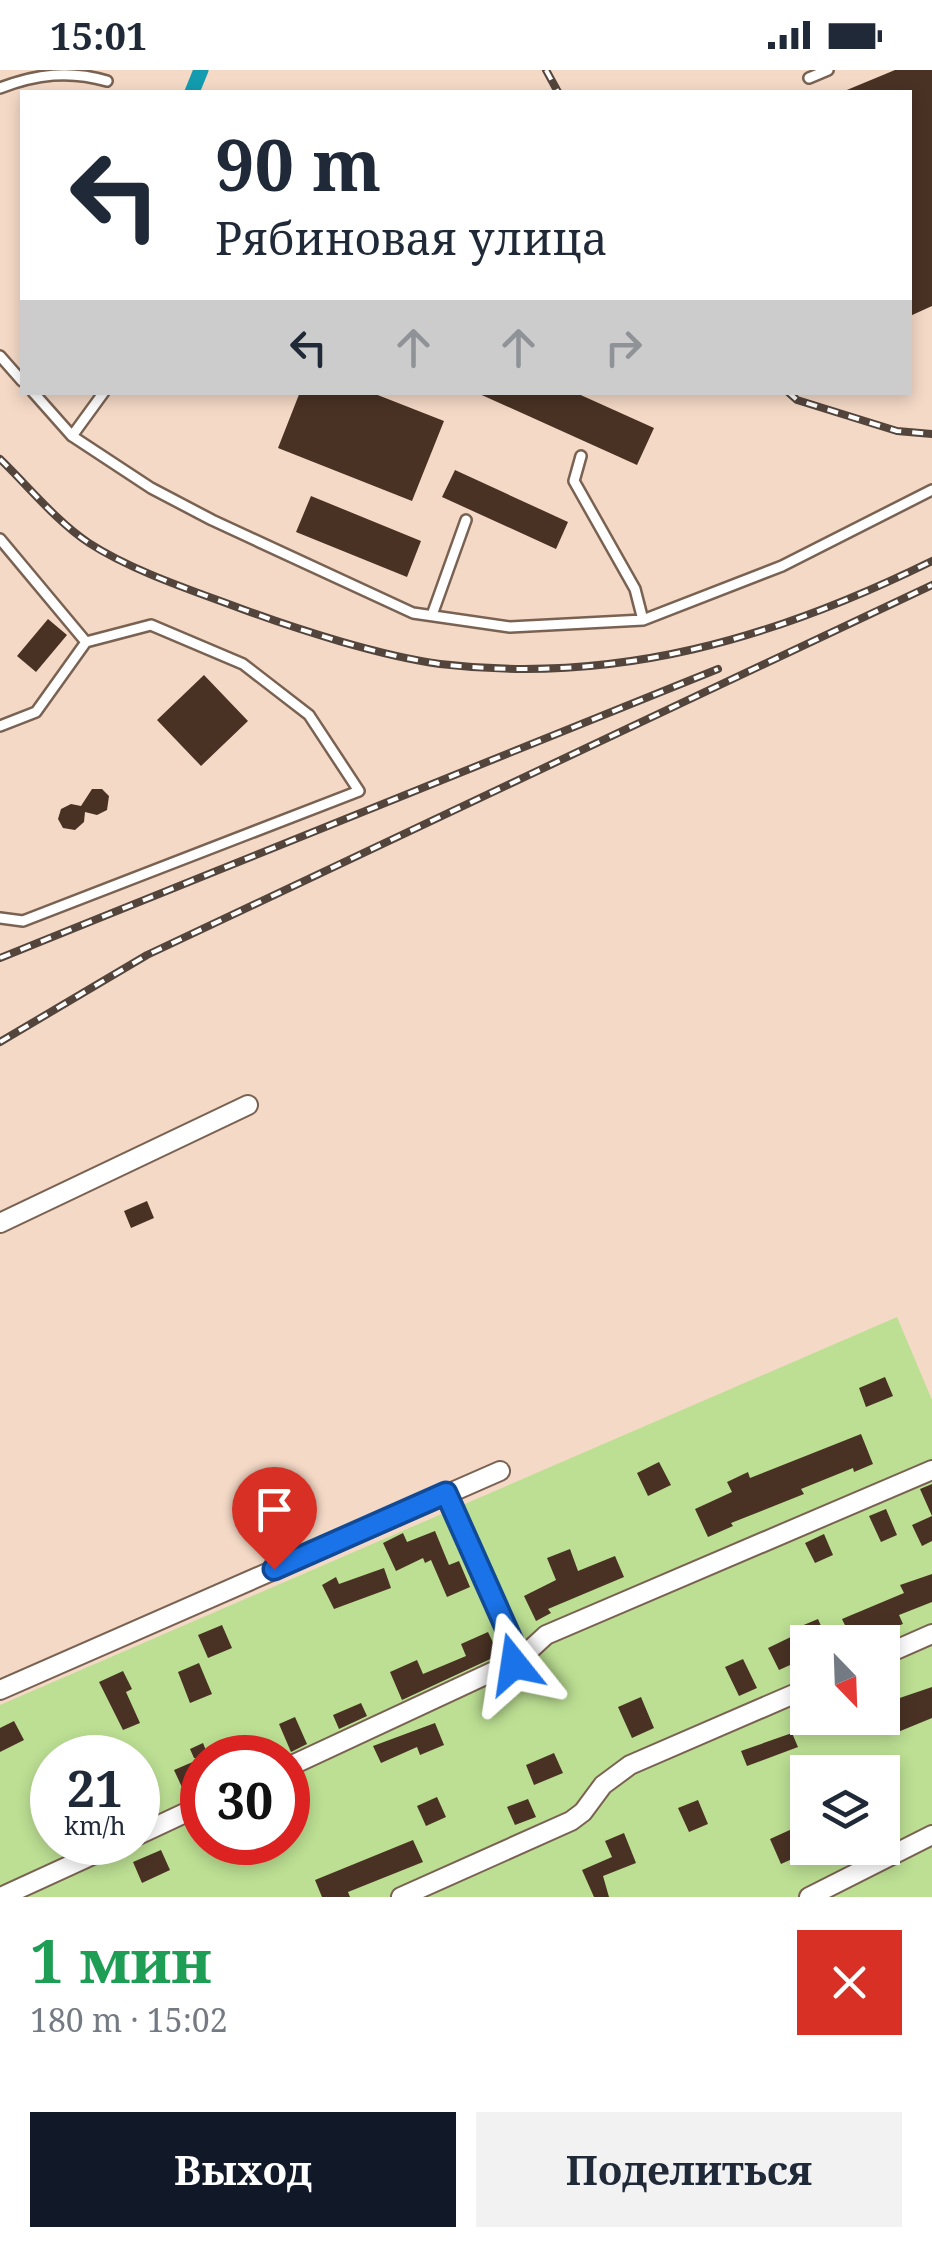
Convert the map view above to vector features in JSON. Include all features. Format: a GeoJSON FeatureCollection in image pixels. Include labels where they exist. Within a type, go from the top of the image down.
{"type":"FeatureCollection","features":[{"type":"Feature","properties":{"kind":"street"},"geometry":{"type":"LineString","coordinates":[[0,1222],[248,1105]]}},
{"type":"Feature","properties":{"kind":"street"},"geometry":{"type":"LineString","coordinates":[[310,1757],[520,1659],[546,1635],[932,1470]]}},
{"type":"Feature","properties":{"kind":"street"},"geometry":{"type":"LineString","coordinates":[[0,1690],[500,1471]]}},
{"type":"Feature","properties":{"kind":"street"},"geometry":{"type":"LineString","coordinates":[[446,1493],[520,1659]]}},
{"type":"Feature","properties":{"kind":"street"},"geometry":{"type":"LineString","coordinates":[[900,1648],[932,1634]]}},
{"type":"Feature","properties":{"kind":"street"},"geometry":{"type":"LineString","coordinates":[[400,1897],[570,1821],[583,1812],[604,1785],[630,1765],[790,1696]]}},
{"type":"Feature","properties":{"kind":"street"},"geometry":{"type":"LineString","coordinates":[[809,1897],[932,1835]]}},
{"type":"Feature","properties":{"kind":"street"},"geometry":{"type":"LineString","coordinates":[[2,1897],[71,1865]]}},
{"type":"Feature","properties":{"kind":"lane"},"geometry":{"type":"LineString","coordinates":[[809,78],[828,70]]}},
{"type":"Feature","properties":{"kind":"lane"},"geometry":{"type":"LineString","coordinates":[[0,88],[34,75],[60,71],[90,74],[107,81]]}},
{"type":"Feature","properties":{"kind":"lane"},"geometry":{"type":"LineString","coordinates":[[0,356],[20,379]]}},
{"type":"Feature","properties":{"kind":"lane"},"geometry":{"type":"LineString","coordinates":[[36,395],[72,436],[151,488],[212,520],[413,612],[510,627],[642,620],[782,566],[932,490]]}},
{"type":"Feature","properties":{"kind":"lane"},"geometry":{"type":"LineString","coordinates":[[72,436],[102,395]]}},
{"type":"Feature","properties":{"kind":"lane"},"geometry":{"type":"LineString","coordinates":[[581,456],[574,482],[636,589],[642,620]]}},
{"type":"Feature","properties":{"kind":"lane"},"geometry":{"type":"LineString","coordinates":[[432,616],[466,520]]}},
{"type":"Feature","properties":{"kind":"lane"},"geometry":{"type":"LineString","coordinates":[[0,539],[86,642]]}},
{"type":"Feature","properties":{"kind":"lane"},"geometry":{"type":"LineString","coordinates":[[0,726],[36,712],[86,642],[150,625],[244,664],[308,715],[359,791],[23,921],[0,918]]}},
{"type":"Feature","properties":{"kind":"green space"},"geometry":{"type":"Polygon","coordinates":[[[897,1317],[932,1400],[932,1897],[0,1897],[0,1705],[897,1317]]]}},
{"type":"Feature","properties":{"kind":"building"},"geometry":{"type":"Polygon","coordinates":[[[895,70],[932,70],[932,306],[912,315],[912,90],[847,90],[895,70]]]}},
{"type":"Feature","properties":{"kind":"building"},"geometry":{"type":"Polygon","coordinates":[[[299,395],[378,395],[444,421],[412,501],[278,448],[299,395]]]}},
{"type":"Feature","properties":{"kind":"building"},"geometry":{"type":"Polygon","coordinates":[[[482,395],[581,395],[654,428],[637,465],[482,395]]]}},
{"type":"Feature","properties":{"kind":"building"},"geometry":{"type":"Polygon","coordinates":[[[455,470],[568,522],[556,549],[442,497],[455,470]]]}},
{"type":"Feature","properties":{"kind":"building"},"geometry":{"type":"Polygon","coordinates":[[[311,496],[421,541],[407,577],[296,532],[311,496]]]}},
{"type":"Feature","properties":{"kind":"building"},"geometry":{"type":"Polygon","coordinates":[[[48,619],[67,635],[36,672],[17,656],[48,619]]]}},
{"type":"Feature","properties":{"kind":"building"},"geometry":{"type":"Polygon","coordinates":[[[204,675],[248,721],[201,766],[157,720],[204,675]]]}},
{"type":"Feature","properties":{"kind":"building"},"geometry":{"type":"Polygon","coordinates":[[[92,789],[102,789],[109,796],[107,810],[97,815],[85,812],[84,822],[75,830],[63,828],[58,819],[61,809],[71,804],[81,806],[92,789]]]}},
{"type":"Feature","properties":{"kind":"building"},"geometry":{"type":"Polygon","coordinates":[[[147,1201],[154,1218],[131,1228],[124,1211],[147,1201]]]}},
{"type":"Feature","properties":{"kind":"building"},"geometry":{"type":"Polygon","coordinates":[[[885,1377],[893,1396],[866,1407],[859,1388],[885,1377]]]}},
{"type":"Feature","properties":{"kind":"building"},"geometry":{"type":"Polygon","coordinates":[[[861,1434],[873,1464],[801,1489],[804,1494],[731,1523],[733,1526],[708,1537],[695,1509],[732,1492],[727,1482],[748,1472],[750,1478],[861,1434]]]}},
{"type":"Feature","properties":{"kind":"building"},"geometry":{"type":"Polygon","coordinates":[[[659,1462],[671,1485],[648,1496],[637,1473],[659,1462]]]}},
{"type":"Feature","properties":{"kind":"building"},"geometry":{"type":"Polygon","coordinates":[[[932,1484],[932,1516],[920,1489],[932,1484]]]}},
{"type":"Feature","properties":{"kind":"building"},"geometry":{"type":"Polygon","coordinates":[[[886,1509],[897,1535],[881,1542],[869,1516],[886,1509]]]}},
{"type":"Feature","properties":{"kind":"building"},"geometry":{"type":"Polygon","coordinates":[[[932,1516],[932,1541],[922,1546],[912,1525],[932,1516]]]}},
{"type":"Feature","properties":{"kind":"building"},"geometry":{"type":"Polygon","coordinates":[[[435,1531],[449,1565],[459,1561],[470,1587],[447,1597],[431,1560],[425,1563],[423,1558],[396,1571],[383,1543],[403,1533],[407,1542],[435,1531]]]}},
{"type":"Feature","properties":{"kind":"building"},"geometry":{"type":"Polygon","coordinates":[[[824,1534],[833,1555],[815,1563],[805,1543],[824,1534]]]}},
{"type":"Feature","properties":{"kind":"building"},"geometry":{"type":"Polygon","coordinates":[[[570,1549],[578,1571],[615,1556],[624,1577],[548,1609],[551,1613],[536,1621],[524,1596],[556,1580],[547,1558],[570,1549]]]}},
{"type":"Feature","properties":{"kind":"building"},"geometry":{"type":"Polygon","coordinates":[[[384,1568],[391,1588],[334,1609],[322,1585],[336,1577],[339,1584],[384,1568]]]}},
{"type":"Feature","properties":{"kind":"building"},"geometry":{"type":"Polygon","coordinates":[[[932,1574],[932,1602],[899,1615],[903,1624],[900,1625],[845,1625],[842,1619],[904,1593],[900,1585],[932,1574]]]}},
{"type":"Feature","properties":{"kind":"building"},"geometry":{"type":"Polygon","coordinates":[[[222,1625],[232,1648],[208,1658],[198,1635],[222,1625]]]}},
{"type":"Feature","properties":{"kind":"building"},"geometry":{"type":"Polygon","coordinates":[[[488,1632],[499,1655],[402,1700],[390,1672],[417,1660],[423,1674],[466,1656],[461,1644],[488,1632]]]}},
{"type":"Feature","properties":{"kind":"building"},"geometry":{"type":"Polygon","coordinates":[[[790,1637],[790,1665],[779,1670],[768,1648],[790,1637]]]}},
{"type":"Feature","properties":{"kind":"building"},"geometry":{"type":"Polygon","coordinates":[[[743,1659],[757,1688],[739,1696],[725,1667],[743,1659]]]}},
{"type":"Feature","properties":{"kind":"building"},"geometry":{"type":"Polygon","coordinates":[[[199,1663],[212,1694],[190,1703],[178,1672],[199,1663]]]}},
{"type":"Feature","properties":{"kind":"building"},"geometry":{"type":"Polygon","coordinates":[[[123,1671],[132,1689],[126,1692],[140,1723],[123,1730],[99,1682],[123,1671]]]}},
{"type":"Feature","properties":{"kind":"building"},"geometry":{"type":"Polygon","coordinates":[[[932,1687],[932,1718],[900,1731],[900,1698],[932,1687]]]}},
{"type":"Feature","properties":{"kind":"building"},"geometry":{"type":"Polygon","coordinates":[[[641,1697],[654,1728],[632,1738],[618,1707],[641,1697]]]}},
{"type":"Feature","properties":{"kind":"building"},"geometry":{"type":"Polygon","coordinates":[[[361,1703],[367,1716],[339,1729],[333,1715],[361,1703]]]}},
{"type":"Feature","properties":{"kind":"building"},"geometry":{"type":"Polygon","coordinates":[[[295,1717],[303,1735],[284,1735],[279,1724],[295,1717]]]}},
{"type":"Feature","properties":{"kind":"building"},"geometry":{"type":"Polygon","coordinates":[[[14,1721],[24,1740],[0,1752],[0,1728],[14,1721]]]}},
{"type":"Feature","properties":{"kind":"building"},"geometry":{"type":"Polygon","coordinates":[[[435,1723],[444,1745],[420,1755],[417,1747],[381,1763],[373,1746],[435,1723]]]}},
{"type":"Feature","properties":{"kind":"building"},"geometry":{"type":"Polygon","coordinates":[[[790,1734],[798,1747],[747,1766],[741,1751],[790,1734]]]}},
{"type":"Feature","properties":{"kind":"building"},"geometry":{"type":"Polygon","coordinates":[[[554,1753],[563,1773],[534,1785],[526,1765],[554,1753]]]}},
{"type":"Feature","properties":{"kind":"building"},"geometry":{"type":"Polygon","coordinates":[[[437,1797],[446,1817],[426,1826],[417,1806],[437,1797]]]}},
{"type":"Feature","properties":{"kind":"building"},"geometry":{"type":"Polygon","coordinates":[[[528,1799],[536,1817],[515,1825],[507,1807],[528,1799]]]}},
{"type":"Feature","properties":{"kind":"building"},"geometry":{"type":"Polygon","coordinates":[[[698,1800],[708,1824],[689,1832],[678,1808],[698,1800]]]}},
{"type":"Feature","properties":{"kind":"building"},"geometry":{"type":"Polygon","coordinates":[[[790,1830],[790,1860],[781,1864],[770,1839],[790,1830]]]}},
{"type":"Feature","properties":{"kind":"building"},"geometry":{"type":"Polygon","coordinates":[[[624,1833],[636,1863],[603,1876],[609,1897],[594,1897],[582,1870],[612,1857],[605,1841],[624,1833]]]}},
{"type":"Feature","properties":{"kind":"building"},"geometry":{"type":"Polygon","coordinates":[[[413,1840],[423,1862],[348,1892],[350,1897],[322,1897],[315,1880],[413,1840]]]}},
{"type":"Feature","properties":{"kind":"building"},"geometry":{"type":"Polygon","coordinates":[[[160,1850],[170,1870],[142,1883],[134,1865],[160,1865],[160,1850]]]}},
{"type":"Feature","properties":{"kind":"waterway"},"geometry":{"type":"LineString","coordinates":[[193,90],[201,70]]}},
{"type":"Feature","properties":{"kind":"railway"},"geometry":{"type":"LineString","coordinates":[[546,70],[557,90]]}},
{"type":"Feature","properties":{"kind":"railway"},"geometry":{"type":"LineString","coordinates":[[791,395],[897,431],[932,434]]}},
{"type":"Feature","properties":{"kind":"railway"},"geometry":{"type":"LineString","coordinates":[[0,459],[66,525],[124,563],[314,634],[440,664],[569,668],[694,649],[814,613],[932,561]]}},
{"type":"Feature","properties":{"kind":"railway"},"geometry":{"type":"LineString","coordinates":[[0,1042],[147,955],[932,585]]}},
{"type":"Feature","properties":{"kind":"railway"},"geometry":{"type":"LineString","coordinates":[[0,958],[718,669]]}},
{"type":"Feature","properties":{"kind":"route"},"geometry":{"type":"LineString","coordinates":[[274,1569],[446,1493],[520,1659],[514,1664]]}}]}
